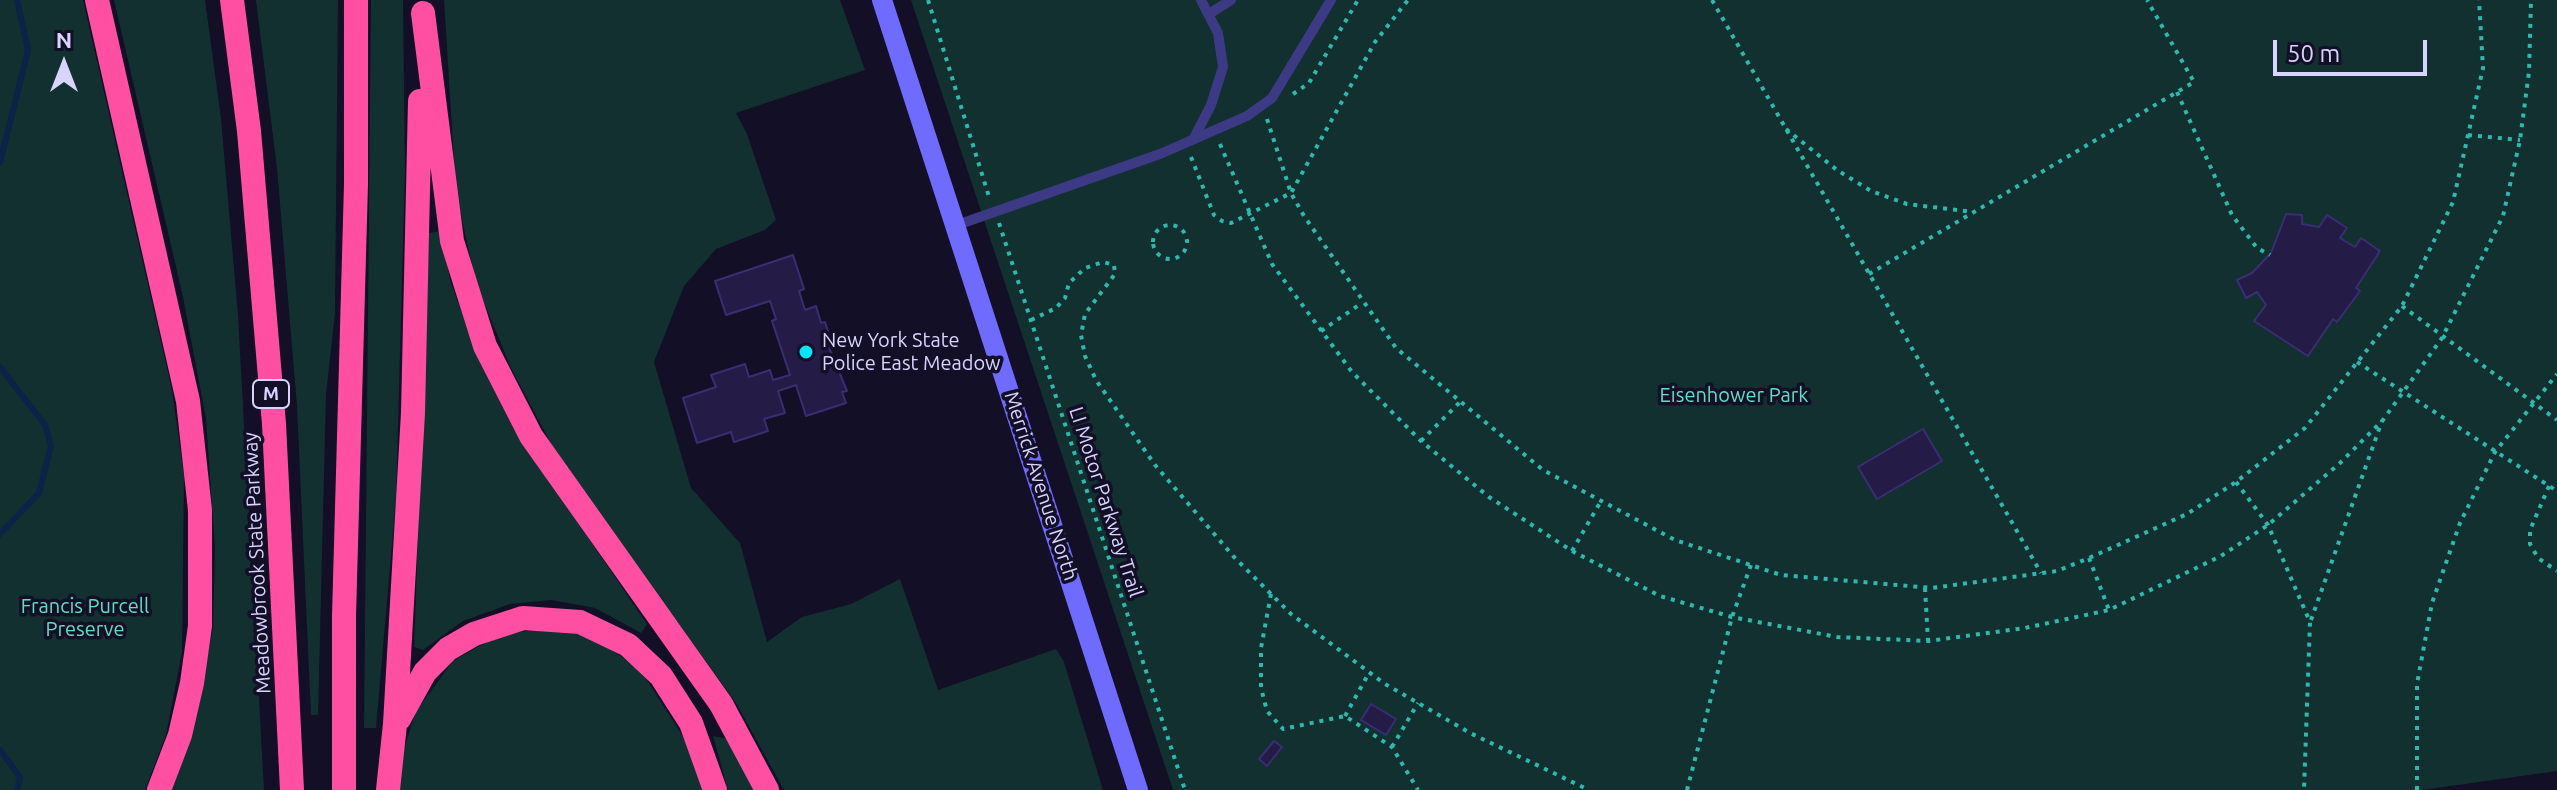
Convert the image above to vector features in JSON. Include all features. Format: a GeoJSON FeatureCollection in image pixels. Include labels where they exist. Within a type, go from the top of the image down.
{"type":"FeatureCollection","features":[{"type":"Feature","properties":{"kind":"highway"},"geometry":{"type":"LineString","coordinates":[[97,0],[188,401],[200,510],[200,626],[192,683],[180,735],[159,790]]}},
{"type":"Feature","properties":{"kind":"highway","name":"Meadowbrook State Parkway"},"geometry":{"type":"LineString","coordinates":[[232,0],[249,131],[274,424],[292,790]]}},
{"type":"Feature","properties":{"kind":"highway"},"geometry":{"type":"LineString","coordinates":[[344,790],[344,616],[356,184],[356,0]]}},
{"type":"Feature","properties":{"kind":"highway"},"geometry":{"type":"LineString","coordinates":[[388,790],[395,724],[413,413],[423,6]]}},
{"type":"Feature","properties":{"kind":"highway"},"geometry":{"type":"LineString","coordinates":[[423,6],[432,105],[452,241],[485,346],[538,448],[721,704],[767,790]]}},
{"type":"Feature","properties":{"kind":"highway"},"geometry":{"type":"LineString","coordinates":[[395,724],[425,672],[448,649],[474,634],[523,618],[580,622],[628,645],[661,676],[691,723],[715,790]]}},
{"type":"Feature","properties":{"kind":"main road","name":"Merrick Avenue North"},"geometry":{"type":"LineString","coordinates":[[882,0],[1138,790]]}},
{"type":"Feature","properties":{"kind":"lane"},"geometry":{"type":"LineString","coordinates":[[1194,138],[1211,105],[1223,67],[1218,33],[1201,0]]}},
{"type":"Feature","properties":{"kind":"lane"},"geometry":{"type":"LineString","coordinates":[[1209,14],[1231,0]]}},
{"type":"Feature","properties":{"kind":"lane"},"geometry":{"type":"LineString","coordinates":[[957,225],[1099,175],[1247,116],[1272,98],[1331,0]]}},
{"type":"Feature","properties":{"kind":"path"},"geometry":{"type":"LineString","coordinates":[[928,0],[990,199]]}},
{"type":"Feature","properties":{"kind":"path"},"geometry":{"type":"LineString","coordinates":[[1291,97],[1309,83],[1358,0]]}},
{"type":"Feature","properties":{"kind":"path"},"geometry":{"type":"LineString","coordinates":[[1190,154],[1214,215],[1231,223],[1291,193],[1375,42],[1408,0]]}},
{"type":"Feature","properties":{"kind":"path"},"geometry":{"type":"LineString","coordinates":[[1712,0],[2041,573]]}},
{"type":"Feature","properties":{"kind":"path"},"geometry":{"type":"LineString","coordinates":[[1869,274],[2194,82],[2147,0]]}},
{"type":"Feature","properties":{"kind":"path"},"geometry":{"type":"LineString","coordinates":[[1273,116],[1265,120],[1291,193],[1362,303],[1396,348],[1543,470],[1675,540],[1781,575],[1925,587],[2041,573],[2089,558],[2187,514],[2236,482],[2305,428],[2402,306],[2453,202],[2483,68],[2479,0]]}},
{"type":"Feature","properties":{"kind":"path"},"geometry":{"type":"LineString","coordinates":[[1218,139],[1272,264],[1352,372],[1421,441],[1489,497],[1572,551],[1660,596],[1732,617],[1837,637],[1928,641],[2025,628],[2109,610],[2221,556],[2268,525],[2340,463],[2383,420],[2442,338],[2503,216],[2520,140],[2529,72],[2531,0]]}},
{"type":"Feature","properties":{"kind":"path"},"geometry":{"type":"LineString","coordinates":[[2177,92],[2232,215],[2257,248],[2270,255]]}},
{"type":"Feature","properties":{"kind":"path"},"geometry":{"type":"LineString","coordinates":[[1785,127],[1837,170],[1871,191],[1907,204],[1974,212]]}},
{"type":"Feature","properties":{"kind":"path"},"geometry":{"type":"LineString","coordinates":[[2468,135],[2520,140]]}},
{"type":"Feature","properties":{"kind":"path","name":"LI Motor Parkway Trail"},"geometry":{"type":"LineString","coordinates":[[998,223],[1185,790]]}},
{"type":"Feature","properties":{"kind":"path"},"geometry":{"type":"LineString","coordinates":[[1164,226],[1180,228],[1186,236],[1184,253],[1174,259],[1162,257],[1153,243],[1155,233],[1164,226]]}},
{"type":"Feature","properties":{"kind":"path"},"geometry":{"type":"LineString","coordinates":[[1031,320],[1056,308],[1065,298],[1069,283],[1085,268],[1103,262],[1114,265],[1115,274],[1085,314],[1081,335],[1085,356],[1096,380],[1155,465],[1271,594],[1291,614],[1369,672],[1418,703],[1520,759],[1589,790]]}},
{"type":"Feature","properties":{"kind":"path"},"geometry":{"type":"LineString","coordinates":[[1321,331],[1362,303]]}},
{"type":"Feature","properties":{"kind":"path"},"geometry":{"type":"LineString","coordinates":[[2402,306],[2557,420]]}},
{"type":"Feature","properties":{"kind":"path"},"geometry":{"type":"LineString","coordinates":[[2357,362],[2402,394],[2557,491]]}},
{"type":"Feature","properties":{"kind":"path"},"geometry":{"type":"LineString","coordinates":[[2417,790],[2417,684],[2432,603],[2460,523],[2495,452],[2531,402],[2557,374]]}},
{"type":"Feature","properties":{"kind":"path"},"geometry":{"type":"LineString","coordinates":[[1421,441],[1460,402]]}},
{"type":"Feature","properties":{"kind":"path"},"geometry":{"type":"LineString","coordinates":[[2304,790],[2310,622],[2383,420]]}},
{"type":"Feature","properties":{"kind":"path"},"geometry":{"type":"LineString","coordinates":[[2236,482],[2268,525],[2310,622]]}},
{"type":"Feature","properties":{"kind":"path"},"geometry":{"type":"LineString","coordinates":[[2549,486],[2530,530],[2530,544],[2538,558],[2557,571]]}},
{"type":"Feature","properties":{"kind":"path"},"geometry":{"type":"LineString","coordinates":[[1572,551],[1601,501]]}},
{"type":"Feature","properties":{"kind":"path"},"geometry":{"type":"LineString","coordinates":[[2089,558],[2109,610]]}},
{"type":"Feature","properties":{"kind":"path"},"geometry":{"type":"LineString","coordinates":[[1687,790],[1732,617],[1751,565]]}},
{"type":"Feature","properties":{"kind":"path"},"geometry":{"type":"LineString","coordinates":[[1925,587],[1928,641]]}},
{"type":"Feature","properties":{"kind":"path"},"geometry":{"type":"LineString","coordinates":[[1271,594],[1261,648],[1261,688],[1267,711],[1283,729],[1345,716],[1392,747],[1418,790]]}},
{"type":"Feature","properties":{"kind":"path"},"geometry":{"type":"LineString","coordinates":[[1345,716],[1369,672]]}},
{"type":"Feature","properties":{"kind":"path"},"geometry":{"type":"LineString","coordinates":[[1392,747],[1418,703]]}},
{"type":"Feature","properties":{"kind":"green space","name":"Francis Purcell Preserve"},"geometry":{"type":"Polygon","coordinates":[[[0,0],[83,0],[172,390],[184,476],[182,652],[166,735],[145,790],[0,790],[0,0]]]}},
{"type":"Feature","properties":{"kind":"green space"},"geometry":{"type":"Polygon","coordinates":[[[114,0],[205,0],[221,119],[238,315],[264,790],[168,790],[194,718],[213,629],[215,547],[206,419],[183,297],[114,0]]]}},
{"type":"Feature","properties":{"kind":"green space"},"geometry":{"type":"Polygon","coordinates":[[[256,0],[338,0],[335,313],[326,394],[318,715],[311,715],[297,406],[277,168],[256,0]]]}},
{"type":"Feature","properties":{"kind":"green space"},"geometry":{"type":"Polygon","coordinates":[[[371,0],[403,0],[405,171],[396,497],[376,728],[364,728],[371,0]]]}},
{"type":"Feature","properties":{"kind":"green space"},"geometry":{"type":"Polygon","coordinates":[[[444,0],[840,0],[865,70],[736,113],[747,134],[776,220],[765,230],[716,249],[684,286],[654,362],[691,488],[740,543],[767,642],[802,617],[851,604],[900,579],[938,690],[1056,649],[1064,662],[1103,790],[784,790],[736,703],[557,455],[511,368],[476,283],[456,193],[444,0]]]}},
{"type":"Feature","properties":{"kind":"green space","name":"Eisenhower Park"},"geometry":{"type":"Polygon","coordinates":[[[911,0],[2557,0],[2557,771],[2422,790],[1173,790],[911,0]]]}},
{"type":"Feature","properties":{"kind":"green space"},"geometry":{"type":"Polygon","coordinates":[[[441,231],[450,280],[481,365],[514,429],[647,624],[641,633],[595,608],[551,600],[510,604],[463,621],[423,650],[414,647],[429,233],[441,231]]]}},
{"type":"Feature","properties":{"kind":"green space"},"geometry":{"type":"Polygon","coordinates":[[[548,628],[591,636],[640,669],[685,740],[704,790],[396,790],[397,772],[416,711],[453,661],[499,635],[548,628]]]}},
{"type":"Feature","properties":{"kind":"green space"},"geometry":{"type":"Polygon","coordinates":[[[713,736],[730,739],[757,790],[728,790],[713,736]]]}},
{"type":"Feature","properties":{"kind":"building"},"geometry":{"type":"Polygon","coordinates":[[[2286,214],[2302,215],[2302,224],[2319,227],[2327,215],[2347,228],[2340,238],[2355,247],[2361,238],[2380,251],[2356,288],[2360,291],[2337,322],[2333,319],[2308,356],[2254,321],[2266,305],[2257,292],[2246,298],[2237,280],[2252,273],[2271,253],[2286,214]]]}},
{"type":"Feature","properties":{"kind":"building","name":"New York State Police East Meadow"},"geometry":{"type":"Polygon","coordinates":[[[793,255],[804,289],[799,291],[805,310],[816,306],[821,323],[825,322],[832,343],[828,345],[847,391],[842,392],[846,403],[806,416],[796,385],[778,391],[785,413],[764,419],[768,431],[734,442],[731,432],[697,443],[683,398],[716,387],[711,375],[745,364],[749,377],[770,370],[773,380],[790,375],[772,321],[776,319],[770,301],[726,315],[715,281],[793,255]]]}},
{"type":"Feature","properties":{"kind":"building"},"geometry":{"type":"Polygon","coordinates":[[[1923,429],[1942,461],[1877,499],[1858,467],[1923,429]]]}},
{"type":"Feature","properties":{"kind":"building"},"geometry":{"type":"Polygon","coordinates":[[[1371,704],[1396,719],[1386,735],[1361,720],[1371,704]]]}},
{"type":"Feature","properties":{"kind":"building"},"geometry":{"type":"Polygon","coordinates":[[[1274,741],[1282,747],[1267,766],[1259,759],[1274,741]]]}},
{"type":"Feature","properties":{"kind":"waterway"},"geometry":{"type":"LineString","coordinates":[[0,162],[28,50],[17,0]]}},
{"type":"Feature","properties":{"kind":"waterway"},"geometry":{"type":"LineString","coordinates":[[0,367],[45,425],[51,446],[39,493],[0,534]]}},
{"type":"Feature","properties":{"kind":"waterway"},"geometry":{"type":"LineString","coordinates":[[0,750],[20,777],[17,790]]}},
{"type":"Feature","properties":{"kind":"place","name":"New York State Police East Meadow"},"geometry":{"type":"Point","coordinates":[806,352]}}]}
